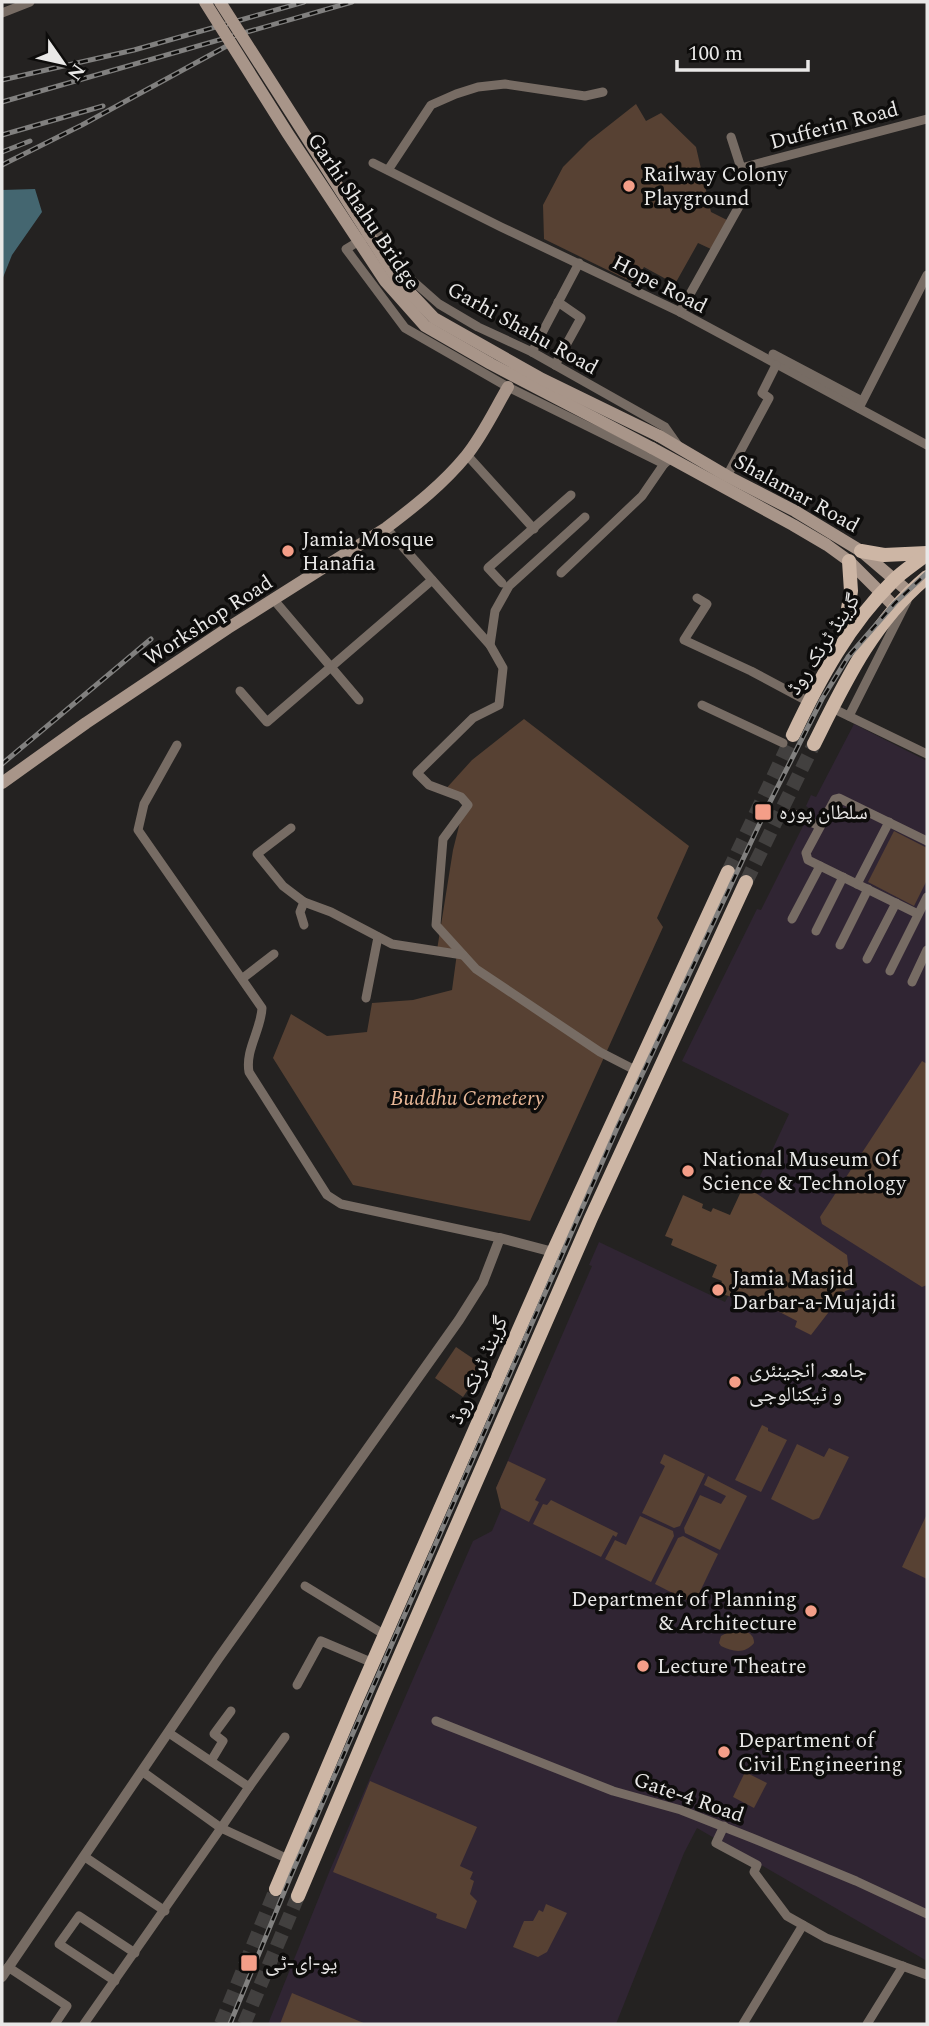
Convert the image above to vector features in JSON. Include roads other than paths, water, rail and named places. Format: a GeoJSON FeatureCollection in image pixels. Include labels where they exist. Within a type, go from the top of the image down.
{"type":"FeatureCollection","features":[{"type":"Feature","properties":{"kind":"main road","name":"Garhi Shahu Bridge"},"geometry":{"type":"LineString","coordinates":[[205,2],[385,281],[425,326],[491,364],[655,442]]}},
{"type":"Feature","properties":{"kind":"main road","name":"Garhi Shahu Bridge"},"geometry":{"type":"LineString","coordinates":[[220,2],[397,279],[418,302],[434,318],[655,442]]}},
{"type":"Feature","properties":{"kind":"main road","name":"Workshop Road"},"geometry":{"type":"LineString","coordinates":[[2,783],[228,628],[386,528],[430,494],[467,455],[509,387]]}},
{"type":"Feature","properties":{"kind":"main road","name":"Shalamar Road"},"geometry":{"type":"LineString","coordinates":[[655,442],[680,447],[727,477],[795,511],[861,551],[909,592]]}},
{"type":"Feature","properties":{"kind":"main road","name":"Shalamar Road"},"geometry":{"type":"LineString","coordinates":[[655,442],[667,461],[793,525],[849,561],[895,607]]}},
{"type":"Feature","properties":{"kind":"main road"},"geometry":{"type":"LineString","coordinates":[[861,551],[884,555],[927,553]]}},
{"type":"Feature","properties":{"kind":"main road","name":"گرینڈ ٹرنک روڈ"},"geometry":{"type":"LineString","coordinates":[[788,739],[855,625],[894,579],[927,553]]}},
{"type":"Feature","properties":{"kind":"main road"},"geometry":{"type":"LineString","coordinates":[[849,561],[851,591],[848,609],[855,625]]}},
{"type":"Feature","properties":{"kind":"main road","name":"گرینڈ ٹرنک روڈ"},"geometry":{"type":"LineString","coordinates":[[814,744],[859,656],[895,607],[927,577]]}},
{"type":"Feature","properties":{"kind":"main road","name":"گرینڈ ٹرنک روڈ"},"geometry":{"type":"LineString","coordinates":[[276,1889],[553,1252],[728,872]]}},
{"type":"Feature","properties":{"kind":"main road","name":"گرینڈ ٹرنک روڈ"},"geometry":{"type":"LineString","coordinates":[[298,1896],[591,1217],[746,882]]}},
{"type":"Feature","properties":{"kind":"main road"},"geometry":{"type":"LineString","coordinates":[[355,1703],[375,1713]]}},
{"type":"Feature","properties":{"kind":"street"},"geometry":{"type":"LineString","coordinates":[[2,13],[30,2]]}},
{"type":"Feature","properties":{"kind":"street"},"geometry":{"type":"LineString","coordinates":[[388,170],[431,105],[456,94],[478,87],[505,84],[585,96],[603,92]]}},
{"type":"Feature","properties":{"kind":"street","name":"Dufferin Road"},"geometry":{"type":"LineString","coordinates":[[732,137],[741,168],[927,119]]}},
{"type":"Feature","properties":{"kind":"street","name":"Hope Road"},"geometry":{"type":"LineString","coordinates":[[373,163],[680,312],[776,365],[860,405],[927,445]]}},
{"type":"Feature","properties":{"kind":"street"},"geometry":{"type":"LineString","coordinates":[[680,312],[742,201]]}},
{"type":"Feature","properties":{"kind":"street","name":"Garhi Shahu Road"},"geometry":{"type":"LineString","coordinates":[[667,461],[509,387],[405,328],[346,249],[376,231],[405,274],[431,298],[478,327],[532,352],[665,427],[680,447]]}},
{"type":"Feature","properties":{"kind":"street"},"geometry":{"type":"LineString","coordinates":[[532,352],[579,263]]}},
{"type":"Feature","properties":{"kind":"street"},"geometry":{"type":"LineString","coordinates":[[773,354],[860,405],[927,275]]}},
{"type":"Feature","properties":{"kind":"street"},"geometry":{"type":"LineString","coordinates":[[555,365],[581,318],[579,314],[558,302]]}},
{"type":"Feature","properties":{"kind":"street"},"geometry":{"type":"LineString","coordinates":[[727,477],[769,398],[762,393],[776,365]]}},
{"type":"Feature","properties":{"kind":"street"},"geometry":{"type":"LineString","coordinates":[[467,455],[534,529]]}},
{"type":"Feature","properties":{"kind":"street"},"geometry":{"type":"LineString","coordinates":[[561,573],[642,496],[667,461]]}},
{"type":"Feature","properties":{"kind":"street"},"geometry":{"type":"LineString","coordinates":[[502,583],[488,568],[571,495]]}},
{"type":"Feature","properties":{"kind":"street"},"geometry":{"type":"LineString","coordinates":[[491,645],[495,611],[509,586],[584,517]]}},
{"type":"Feature","properties":{"kind":"street"},"geometry":{"type":"LineString","coordinates":[[386,528],[491,645],[503,668],[499,705],[473,718],[417,773],[429,785],[454,793],[468,805],[443,839],[436,925],[477,969],[600,1052],[635,1070]]}},
{"type":"Feature","properties":{"kind":"street"},"geometry":{"type":"LineString","coordinates":[[240,691],[267,722],[432,580]]}},
{"type":"Feature","properties":{"kind":"street"},"geometry":{"type":"LineString","coordinates":[[849,716],[907,604],[909,592]]}},
{"type":"Feature","properties":{"kind":"street"},"geometry":{"type":"LineString","coordinates":[[698,598],[707,604],[684,640],[809,702]]}},
{"type":"Feature","properties":{"kind":"street"},"geometry":{"type":"LineString","coordinates":[[274,600],[359,701]]}},
{"type":"Feature","properties":{"kind":"street"},"geometry":{"type":"LineString","coordinates":[[702,705],[788,739]]}},
{"type":"Feature","properties":{"kind":"street"},"geometry":{"type":"LineString","coordinates":[[832,708],[927,754]]}},
{"type":"Feature","properties":{"kind":"street"},"geometry":{"type":"LineString","coordinates":[[177,744],[144,804],[138,830],[262,1008],[262,1016],[248,1057],[249,1072],[333,1201],[553,1252]]}},
{"type":"Feature","properties":{"kind":"street"},"geometry":{"type":"LineString","coordinates":[[918,915],[808,860],[806,852],[835,799],[927,841]]}},
{"type":"Feature","properties":{"kind":"street"},"geometry":{"type":"LineString","coordinates":[[792,813],[819,826]]}},
{"type":"Feature","properties":{"kind":"street"},"geometry":{"type":"LineString","coordinates":[[857,884],[889,822]]}},
{"type":"Feature","properties":{"kind":"street"},"geometry":{"type":"LineString","coordinates":[[291,828],[257,854],[283,886],[304,902],[331,912],[392,944],[463,955]]}},
{"type":"Feature","properties":{"kind":"street"},"geometry":{"type":"LineString","coordinates":[[792,919],[820,866]]}},
{"type":"Feature","properties":{"kind":"street"},"geometry":{"type":"LineString","coordinates":[[816,931],[843,877]]}},
{"type":"Feature","properties":{"kind":"street"},"geometry":{"type":"LineString","coordinates":[[840,945],[868,890]]}},
{"type":"Feature","properties":{"kind":"street"},"geometry":{"type":"LineString","coordinates":[[890,971],[927,897]]}},
{"type":"Feature","properties":{"kind":"street"},"geometry":{"type":"LineString","coordinates":[[304,902],[300,912],[304,925]]}},
{"type":"Feature","properties":{"kind":"street"},"geometry":{"type":"LineString","coordinates":[[867,959],[895,903]]}},
{"type":"Feature","properties":{"kind":"street"},"geometry":{"type":"LineString","coordinates":[[366,998],[378,937]]}},
{"type":"Feature","properties":{"kind":"street"},"geometry":{"type":"LineString","coordinates":[[912,982],[927,950]]}},
{"type":"Feature","properties":{"kind":"street"},"geometry":{"type":"LineString","coordinates":[[243,978],[274,954]]}},
{"type":"Feature","properties":{"kind":"street"},"geometry":{"type":"LineString","coordinates":[[55,2024],[68,2006],[5,1972],[218,1659],[459,1320],[483,1282],[500,1238]]}},
{"type":"Feature","properties":{"kind":"street"},"geometry":{"type":"LineString","coordinates":[[305,1586],[385,1635]]}},
{"type":"Feature","properties":{"kind":"street"},"geometry":{"type":"LineString","coordinates":[[297,1685],[321,1641],[373,1663]]}},
{"type":"Feature","properties":{"kind":"street"},"geometry":{"type":"LineString","coordinates":[[211,1761],[223,1741],[214,1734],[230,1711]]}},
{"type":"Feature","properties":{"kind":"street","name":"Gate-4 Road"},"geometry":{"type":"LineString","coordinates":[[436,1721],[613,1791],[681,1810],[724,1826],[927,1914]]}},
{"type":"Feature","properties":{"kind":"street"},"geometry":{"type":"LineString","coordinates":[[169,1733],[249,1787]]}},
{"type":"Feature","properties":{"kind":"street"},"geometry":{"type":"LineString","coordinates":[[84,2024],[285,1737]]}},
{"type":"Feature","properties":{"kind":"street"},"geometry":{"type":"LineString","coordinates":[[143,1772],[221,1828],[288,1859]]}},
{"type":"Feature","properties":{"kind":"street"},"geometry":{"type":"LineString","coordinates":[[724,1826],[716,1843],[757,1865],[754,1872],[787,1916],[826,1938],[927,1975]]}},
{"type":"Feature","properties":{"kind":"street"},"geometry":{"type":"LineString","coordinates":[[85,1857],[165,1912]]}},
{"type":"Feature","properties":{"kind":"street"},"geometry":{"type":"LineString","coordinates":[[115,1981],[59,1944],[65,1934],[79,1916],[135,1953]]}},
{"type":"Feature","properties":{"kind":"street"},"geometry":{"type":"LineString","coordinates":[[743,2024],[803,1925]]}},
{"type":"Feature","properties":{"kind":"street"},"geometry":{"type":"LineString","coordinates":[[867,2024],[903,1966]]}},
{"type":"Feature","properties":{"kind":"water"},"geometry":{"type":"Polygon","coordinates":[[[35,189],[42,212],[12,255],[2,280],[2,190],[35,189]]]}},
{"type":"Feature","properties":{"kind":"tunnel"},"geometry":{"type":"LineString","coordinates":[[728,872],[793,735]]}},
{"type":"Feature","properties":{"kind":"tunnel"},"geometry":{"type":"LineString","coordinates":[[746,882],[814,744]]}},
{"type":"Feature","properties":{"kind":"tunnel"},"geometry":{"type":"LineString","coordinates":[[221,2024],[276,1889]]}},
{"type":"Feature","properties":{"kind":"tunnel"},"geometry":{"type":"LineString","coordinates":[[244,2024],[298,1896]]}},
{"type":"Feature","properties":{"kind":"railway"},"geometry":{"type":"LineString","coordinates":[[2,80],[134,50],[304,2]]}},
{"type":"Feature","properties":{"kind":"railway"},"geometry":{"type":"LineString","coordinates":[[2,102],[352,2]]}},
{"type":"Feature","properties":{"kind":"railway"},"geometry":{"type":"LineString","coordinates":[[2,165],[82,125],[234,42]]}},
{"type":"Feature","properties":{"kind":"railway"},"geometry":{"type":"LineString","coordinates":[[2,135],[103,106]]}},
{"type":"Feature","properties":{"kind":"railway"},"geometry":{"type":"LineString","coordinates":[[2,152],[30,141]]}},
{"type":"Feature","properties":{"kind":"railway"},"geometry":{"type":"LineString","coordinates":[[230,2024],[292,1873],[618,1126],[767,808],[822,699],[848,657],[895,603],[927,573]]}},
{"type":"Feature","properties":{"kind":"railway"},"geometry":{"type":"LineString","coordinates":[[2,764],[151,639]]}},
{"type":"Feature","properties":{"kind":"place","name":"Railway Colony Playground"},"geometry":{"type":"Point","coordinates":[629,186]}},
{"type":"Feature","properties":{"kind":"place","name":"Jamia Mosque Hanafia"},"geometry":{"type":"Point","coordinates":[288,551]}},
{"type":"Feature","properties":{"kind":"place","name":"سلطان پورہ"},"geometry":{"type":"Point","coordinates":[763,812]}},
{"type":"Feature","properties":{"kind":"place","name":"National Museum Of Science & Technology"},"geometry":{"type":"Point","coordinates":[688,1171]}},
{"type":"Feature","properties":{"kind":"place","name":"Jamia Masjid Darbar-a-Mujajdi"},"geometry":{"type":"Point","coordinates":[718,1290]}},
{"type":"Feature","properties":{"kind":"place","name":"جامعہ انجینئری و ٹیکنالوجی"},"geometry":{"type":"Point","coordinates":[735,1382]}},
{"type":"Feature","properties":{"kind":"place","name":"Department of Planning & Architecture"},"geometry":{"type":"Point","coordinates":[811,1611]}},
{"type":"Feature","properties":{"kind":"place","name":"Lecture Theatre"},"geometry":{"type":"Point","coordinates":[643,1666]}},
{"type":"Feature","properties":{"kind":"place","name":"Department of Civil Engineering"},"geometry":{"type":"Point","coordinates":[724,1752]}},
{"type":"Feature","properties":{"kind":"place","name":"یو-ای-ٹی"},"geometry":{"type":"Point","coordinates":[249,1963]}},
{"type":"Feature","properties":{"kind":"park label","name":"Buddhu Cemetery"},"geometry":{"type":"Point","coordinates":[467,1098]}}]}
